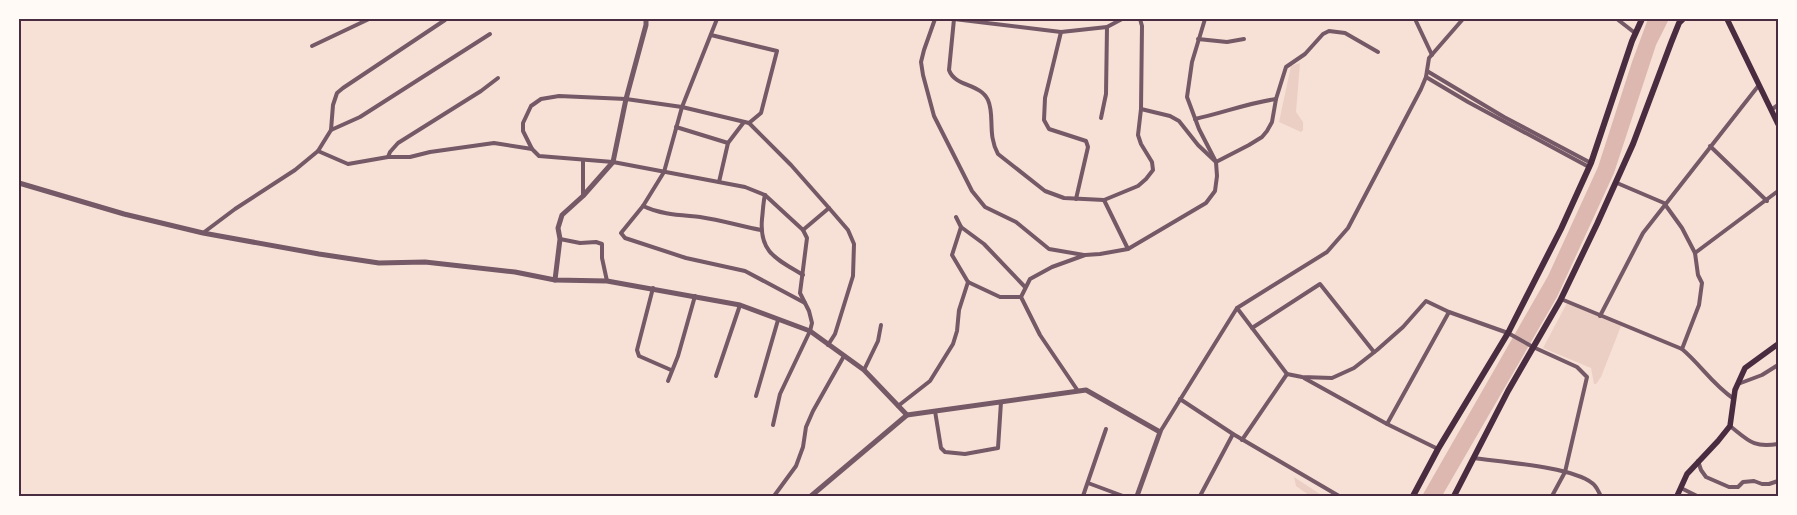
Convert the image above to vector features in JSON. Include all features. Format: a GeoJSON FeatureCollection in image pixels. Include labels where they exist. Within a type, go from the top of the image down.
{"type":"FeatureCollection","features":[{"type":"Feature","properties":{"kind":"main road"},"geometry":{"type":"LineString","coordinates":[[1413,496],[1438,449],[1508,333],[1540,271],[1590,165],[1635,33],[1642,19]]}},
{"type":"Feature","properties":{"kind":"main road"},"geometry":{"type":"LineString","coordinates":[[1454,496],[1533,347],[1561,299],[1617,183],[1659,71],[1683,19]]}},
{"type":"Feature","properties":{"kind":"main road"},"geometry":{"type":"LineString","coordinates":[[1727,19],[1778,124]]}},
{"type":"Feature","properties":{"kind":"main road"},"geometry":{"type":"LineString","coordinates":[[1677,496],[1687,474],[1730,426],[1734,399],[1745,368],[1778,344]]}},
{"type":"Feature","properties":{"kind":"street"},"geometry":{"type":"LineString","coordinates":[[312,46],[369,19]]}},
{"type":"Feature","properties":{"kind":"street"},"geometry":{"type":"LineString","coordinates":[[555,280],[560,239],[558,228],[562,215],[583,196],[613,162],[646,19]]}},
{"type":"Feature","properties":{"kind":"street"},"geometry":{"type":"LineString","coordinates":[[717,19],[682,107],[664,172],[643,206],[621,233],[625,238],[686,258],[745,271],[805,303]]}},
{"type":"Feature","properties":{"kind":"street"},"geometry":{"type":"LineString","coordinates":[[935,19],[924,50],[922,75],[934,116],[972,191],[985,206],[1016,222],[1049,249],[1085,255],[1128,249],[1206,203],[1215,191],[1216,162],[1195,119],[1188,97],[1192,62],[1205,19]]}},
{"type":"Feature","properties":{"kind":"street"},"geometry":{"type":"LineString","coordinates":[[1122,19],[1107,27],[1061,32],[954,19],[950,75],[974,87],[987,98],[990,108],[990,131],[998,154],[1045,191],[1054,195],[1076,199],[1104,200],[1138,186],[1151,175],[1153,170],[1152,162],[1138,135],[1142,26],[1140,19]]}},
{"type":"Feature","properties":{"kind":"street"},"geometry":{"type":"LineString","coordinates":[[1415,19],[1432,55]]}},
{"type":"Feature","properties":{"kind":"street"},"geometry":{"type":"LineString","coordinates":[[1137,496],[1160,432],[1237,308],[1327,252],[1348,228],[1406,120],[1426,77],[1429,58],[1463,19]]}},
{"type":"Feature","properties":{"kind":"street"},"geometry":{"type":"LineString","coordinates":[[1617,19],[1635,33]]}},
{"type":"Feature","properties":{"kind":"street"},"geometry":{"type":"LineString","coordinates":[[202,233],[295,170],[318,151],[331,130],[332,105],[337,93],[445,20]]}},
{"type":"Feature","properties":{"kind":"street"},"geometry":{"type":"LineString","coordinates":[[1101,118],[1106,94],[1107,27]]}},
{"type":"Feature","properties":{"kind":"street"},"geometry":{"type":"LineString","coordinates":[[1216,162],[1262,137],[1272,122],[1276,99],[1286,67],[1305,54],[1323,34],[1329,31],[1344,33],[1378,52]]}},
{"type":"Feature","properties":{"kind":"street"},"geometry":{"type":"LineString","coordinates":[[1061,32],[1045,98],[1044,120],[1049,129],[1086,141],[1088,147],[1076,199]]}},
{"type":"Feature","properties":{"kind":"street"},"geometry":{"type":"LineString","coordinates":[[331,130],[360,117],[490,34]]}},
{"type":"Feature","properties":{"kind":"street"},"geometry":{"type":"LineString","coordinates":[[711,35],[777,51],[761,113],[749,123]]}},
{"type":"Feature","properties":{"kind":"street"},"geometry":{"type":"LineString","coordinates":[[1198,39],[1227,42],[1244,39]]}},
{"type":"Feature","properties":{"kind":"street"},"geometry":{"type":"LineString","coordinates":[[1427,71],[1590,165]]}},
{"type":"Feature","properties":{"kind":"street"},"geometry":{"type":"LineString","coordinates":[[1426,77],[1476,106],[1590,165]]}},
{"type":"Feature","properties":{"kind":"street"},"geometry":{"type":"LineString","coordinates":[[388,157],[398,143],[481,91],[498,78]]}},
{"type":"Feature","properties":{"kind":"street"},"geometry":{"type":"LineString","coordinates":[[1600,316],[1643,232],[1759,84]]}},
{"type":"Feature","properties":{"kind":"street"},"geometry":{"type":"LineString","coordinates":[[773,425],[780,394],[810,332],[812,323],[800,293],[807,238],[803,230],[765,195],[745,187],[613,162],[539,156],[523,132],[523,123],[531,106],[541,99],[558,96],[626,99],[682,107],[749,123],[791,165],[829,208],[848,230],[854,244],[853,276],[835,334],[828,345]]}},
{"type":"Feature","properties":{"kind":"street"},"geometry":{"type":"LineString","coordinates":[[1195,119],[1227,112],[1244,105],[1276,99]]}},
{"type":"Feature","properties":{"kind":"street"},"geometry":{"type":"LineString","coordinates":[[1771,110],[1778,105]]}},
{"type":"Feature","properties":{"kind":"street"},"geometry":{"type":"LineString","coordinates":[[1140,109],[1170,116],[1179,121],[1216,162]]}},
{"type":"Feature","properties":{"kind":"street"},"geometry":{"type":"LineString","coordinates":[[719,182],[728,143],[744,122]]}},
{"type":"Feature","properties":{"kind":"street"},"geometry":{"type":"LineString","coordinates":[[676,127],[728,143]]}},
{"type":"Feature","properties":{"kind":"street"},"geometry":{"type":"LineString","coordinates":[[318,151],[348,164],[388,157],[410,157],[430,152],[494,143],[532,148]]}},
{"type":"Feature","properties":{"kind":"street"},"geometry":{"type":"LineString","coordinates":[[1710,146],[1767,201]]}},
{"type":"Feature","properties":{"kind":"street"},"geometry":{"type":"LineString","coordinates":[[583,160],[583,196]]}},
{"type":"Feature","properties":{"kind":"street"},"geometry":{"type":"LineString","coordinates":[[19,183],[124,214],[202,233],[319,254],[379,263],[425,262],[515,272],[555,280],[607,282],[653,288],[740,305],[810,332],[864,370],[907,415]]}},
{"type":"Feature","properties":{"kind":"street"},"geometry":{"type":"LineString","coordinates":[[1617,183],[1664,203],[1682,228],[1695,254],[1698,275],[1702,282],[1699,305],[1682,349]]}},
{"type":"Feature","properties":{"kind":"street"},"geometry":{"type":"LineString","coordinates":[[1695,254],[1778,191]]}},
{"type":"Feature","properties":{"kind":"street"},"geometry":{"type":"LineString","coordinates":[[765,195],[761,230],[764,246],[775,258],[802,275]]}},
{"type":"Feature","properties":{"kind":"street"},"geometry":{"type":"LineString","coordinates":[[1104,200],[1128,249]]}},
{"type":"Feature","properties":{"kind":"street"},"geometry":{"type":"LineString","coordinates":[[643,206],[673,216],[700,217],[761,230]]}},
{"type":"Feature","properties":{"kind":"street"},"geometry":{"type":"LineString","coordinates":[[803,230],[829,208]]}},
{"type":"Feature","properties":{"kind":"street"},"geometry":{"type":"LineString","coordinates":[[956,217],[961,227],[984,244],[1025,287]]}},
{"type":"Feature","properties":{"kind":"street"},"geometry":{"type":"LineString","coordinates":[[961,227],[952,255],[968,282],[1000,297],[1021,297]]}},
{"type":"Feature","properties":{"kind":"street"},"geometry":{"type":"LineString","coordinates":[[560,239],[580,243],[596,242],[602,244],[602,258],[607,282]]}},
{"type":"Feature","properties":{"kind":"street"},"geometry":{"type":"LineString","coordinates":[[1078,391],[1040,335],[1021,297],[1030,278],[1052,267],[1085,255]]}},
{"type":"Feature","properties":{"kind":"street"},"geometry":{"type":"LineString","coordinates":[[898,406],[930,381],[954,344],[958,331],[959,310],[968,282]]}},
{"type":"Feature","properties":{"kind":"street"},"geometry":{"type":"LineString","coordinates":[[1252,328],[1320,284],[1374,352]]}},
{"type":"Feature","properties":{"kind":"street"},"geometry":{"type":"LineString","coordinates":[[653,288],[637,350],[639,356],[671,370]]}},
{"type":"Feature","properties":{"kind":"street"},"geometry":{"type":"LineString","coordinates":[[668,381],[678,356],[695,296]]}},
{"type":"Feature","properties":{"kind":"street"},"geometry":{"type":"LineString","coordinates":[[1561,299],[1682,349],[1694,359],[1719,388],[1734,399]]}},
{"type":"Feature","properties":{"kind":"street"},"geometry":{"type":"LineString","coordinates":[[1237,308],[1287,374],[1302,377],[1332,378],[1354,368],[1403,327],[1426,300],[1449,312],[1508,333],[1533,347],[1577,367],[1587,377],[1565,472],[1552,496]]}},
{"type":"Feature","properties":{"kind":"street"},"geometry":{"type":"LineString","coordinates":[[716,376],[740,305]]}},
{"type":"Feature","properties":{"kind":"street"},"geometry":{"type":"LineString","coordinates":[[1387,424],[1449,312]]}},
{"type":"Feature","properties":{"kind":"street"},"geometry":{"type":"LineString","coordinates":[[756,396],[778,320]]}},
{"type":"Feature","properties":{"kind":"street"},"geometry":{"type":"LineString","coordinates":[[864,370],[878,341],[881,325]]}},
{"type":"Feature","properties":{"kind":"street"},"geometry":{"type":"LineString","coordinates":[[774,496],[796,466],[803,447],[806,427],[844,356]]}},
{"type":"Feature","properties":{"kind":"street"},"geometry":{"type":"LineString","coordinates":[[1738,384],[1762,375],[1778,365]]}},
{"type":"Feature","properties":{"kind":"street"},"geometry":{"type":"LineString","coordinates":[[1242,440],[1287,374]]}},
{"type":"Feature","properties":{"kind":"street"},"geometry":{"type":"LineString","coordinates":[[1302,377],[1387,424],[1438,449]]}},
{"type":"Feature","properties":{"kind":"street"},"geometry":{"type":"LineString","coordinates":[[811,496],[907,415],[1086,390],[1160,432]]}},
{"type":"Feature","properties":{"kind":"street"},"geometry":{"type":"LineString","coordinates":[[1180,399],[1242,440],[1339,496]]}},
{"type":"Feature","properties":{"kind":"street"},"geometry":{"type":"LineString","coordinates":[[935,411],[942,448],[946,452],[965,454],[998,448],[1002,402]]}},
{"type":"Feature","properties":{"kind":"street"},"geometry":{"type":"LineString","coordinates":[[1730,426],[1750,442],[1760,446],[1778,444]]}},
{"type":"Feature","properties":{"kind":"street"},"geometry":{"type":"LineString","coordinates":[[1084,496],[1088,479],[1106,429]]}},
{"type":"Feature","properties":{"kind":"street"},"geometry":{"type":"LineString","coordinates":[[1200,496],[1233,434]]}},
{"type":"Feature","properties":{"kind":"street"},"geometry":{"type":"LineString","coordinates":[[1473,458],[1565,472],[1591,482],[1601,496]]}},
{"type":"Feature","properties":{"kind":"street"},"geometry":{"type":"LineString","coordinates":[[1698,461],[1706,477],[1729,487],[1738,487],[1743,482],[1754,481],[1762,484],[1778,482]]}},
{"type":"Feature","properties":{"kind":"street"},"geometry":{"type":"LineString","coordinates":[[1088,483],[1123,496]]}},
{"type":"Feature","properties":{"kind":"street"},"geometry":{"type":"LineString","coordinates":[[1681,488],[1697,496]]}},
{"type":"Feature","properties":{"kind":"shaded area"},"geometry":{"type":"Polygon","coordinates":[[[1648,19],[1669,19],[1656,45],[1614,173],[1557,297],[1442,496],[1422,496],[1548,276],[1598,167],[1648,19]]]}},
{"type":"Feature","properties":{"kind":"shaded area"},"geometry":{"type":"Polygon","coordinates":[[[1300,63],[1296,112],[1303,122],[1303,130],[1301,132],[1279,122],[1291,66],[1300,63]]]}},
{"type":"Feature","properties":{"kind":"shaded area"},"geometry":{"type":"Polygon","coordinates":[[[1567,303],[1621,326],[1601,377],[1596,384],[1594,384],[1591,368],[1543,348],[1567,303]]]}},
{"type":"Feature","properties":{"kind":"shaded area"},"geometry":{"type":"Polygon","coordinates":[[[1294,477],[1323,496],[1310,496],[1296,486],[1294,477]]]}}]}
